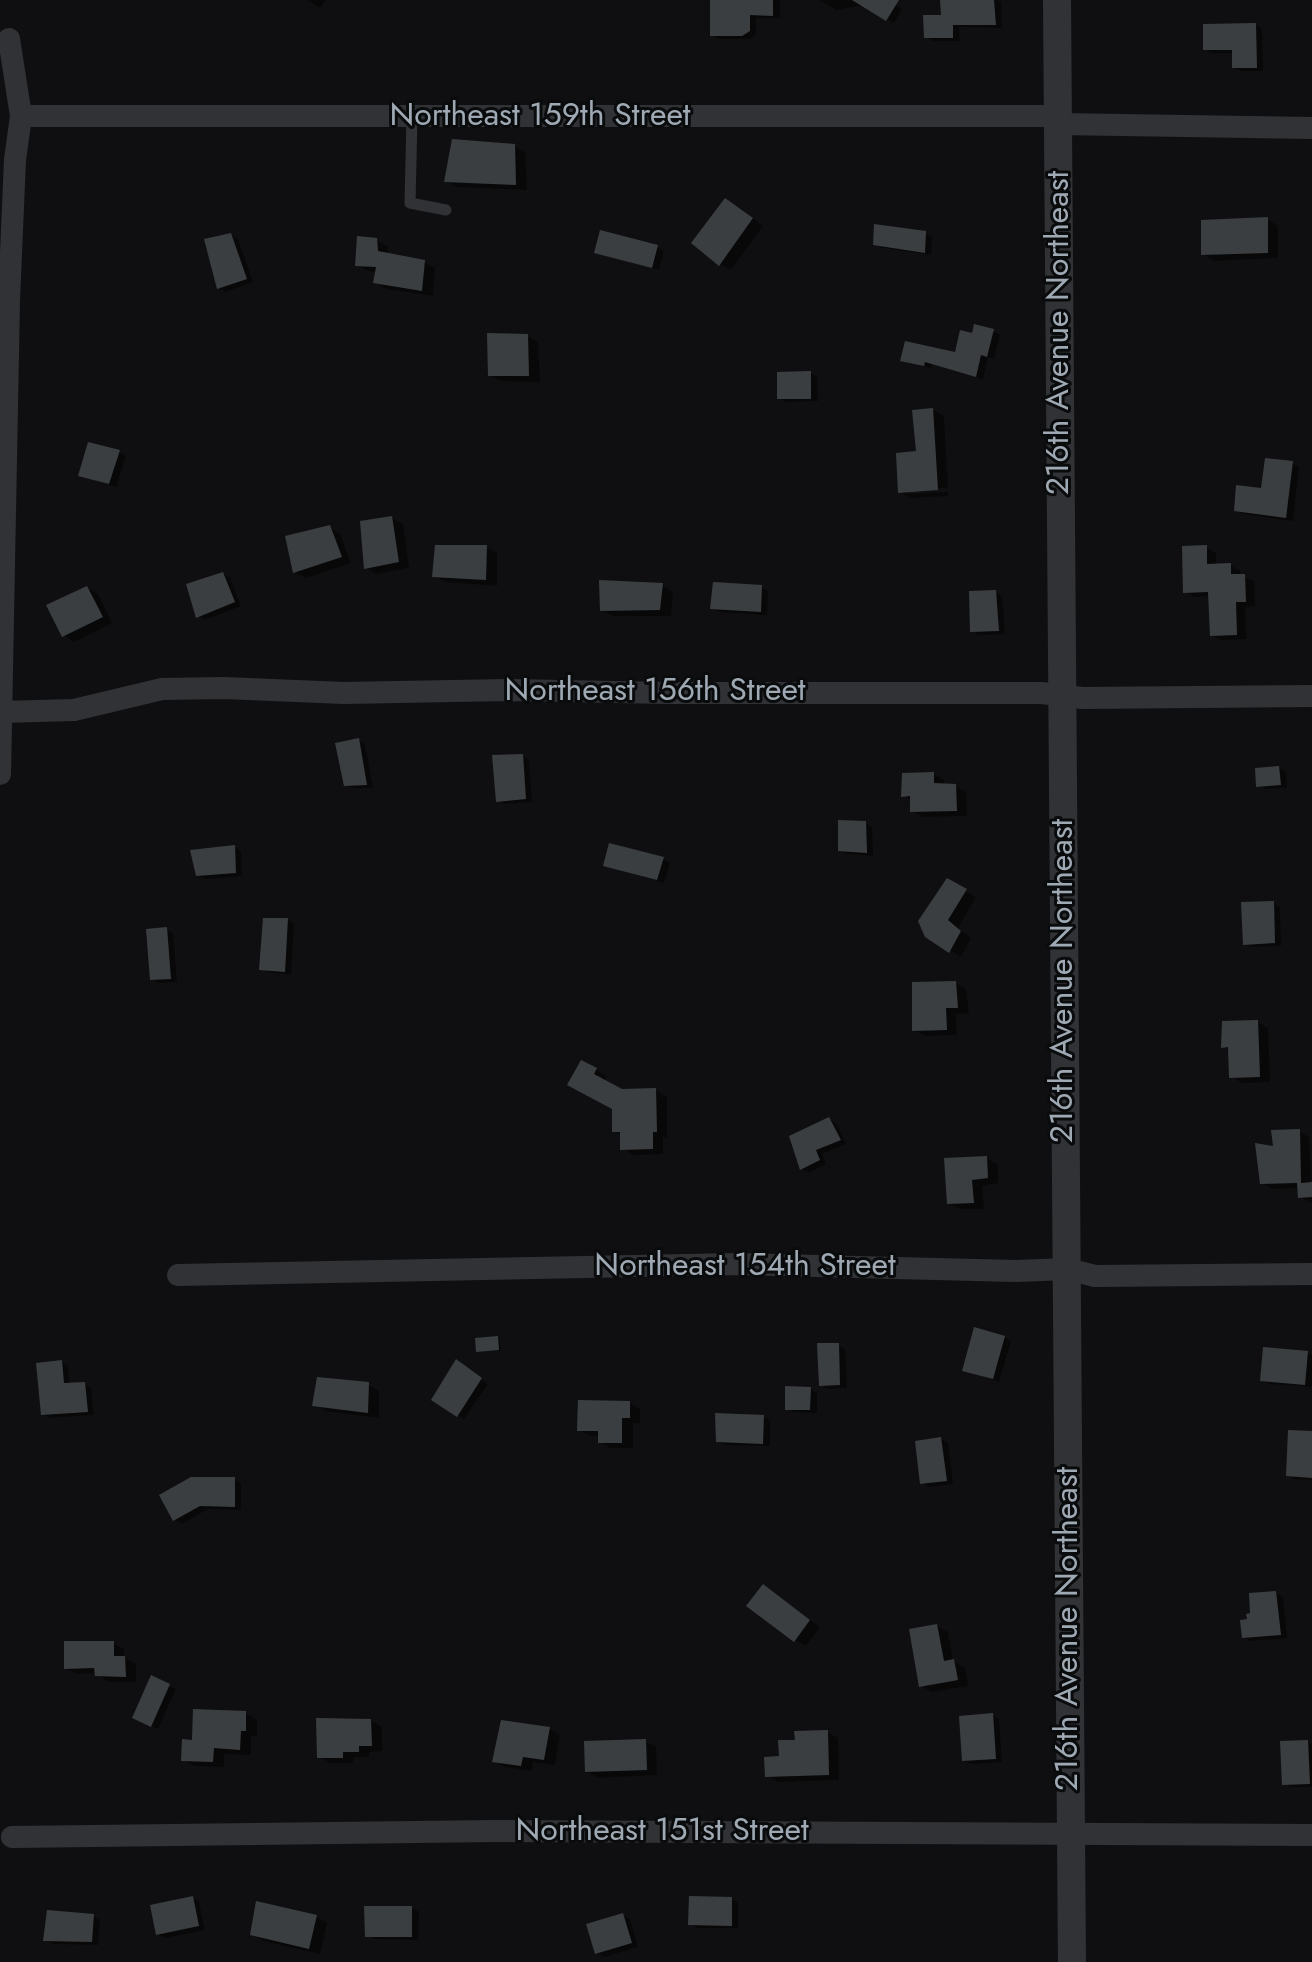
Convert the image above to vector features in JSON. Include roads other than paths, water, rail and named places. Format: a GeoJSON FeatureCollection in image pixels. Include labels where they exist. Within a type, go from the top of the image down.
{"type":"FeatureCollection","features":[{"type":"Feature","properties":{"kind":"street","name":"216th Avenue Northeast"},"geometry":{"type":"LineString","coordinates":[[1057,0],[1072,1962]]}},
{"type":"Feature","properties":{"kind":"street"},"geometry":{"type":"LineString","coordinates":[[0,774],[9,300],[15,160],[21,116],[9,39]]}},
{"type":"Feature","properties":{"kind":"street","name":"Northeast 159th Street"},"geometry":{"type":"LineString","coordinates":[[21,116],[1058,120],[1312,128]]}},
{"type":"Feature","properties":{"kind":"street","name":"Northeast 156th Street"},"geometry":{"type":"LineString","coordinates":[[1,712],[74,710],[162,689],[224,688],[344,693],[508,690],[1063,695],[1082,698],[1312,696]]}},
{"type":"Feature","properties":{"kind":"street","name":"Northeast 154th Street"},"geometry":{"type":"LineString","coordinates":[[178,1275],[737,1264],[1016,1271],[1067,1269],[1095,1276],[1312,1274]]}},
{"type":"Feature","properties":{"kind":"street","name":"Northeast 151st Street"},"geometry":{"type":"LineString","coordinates":[[12,1837],[495,1831],[1312,1835]]}},
{"type":"Feature","properties":{"kind":"lane"},"geometry":{"type":"LineString","coordinates":[[412,117],[410,203],[446,210]]}}]}
